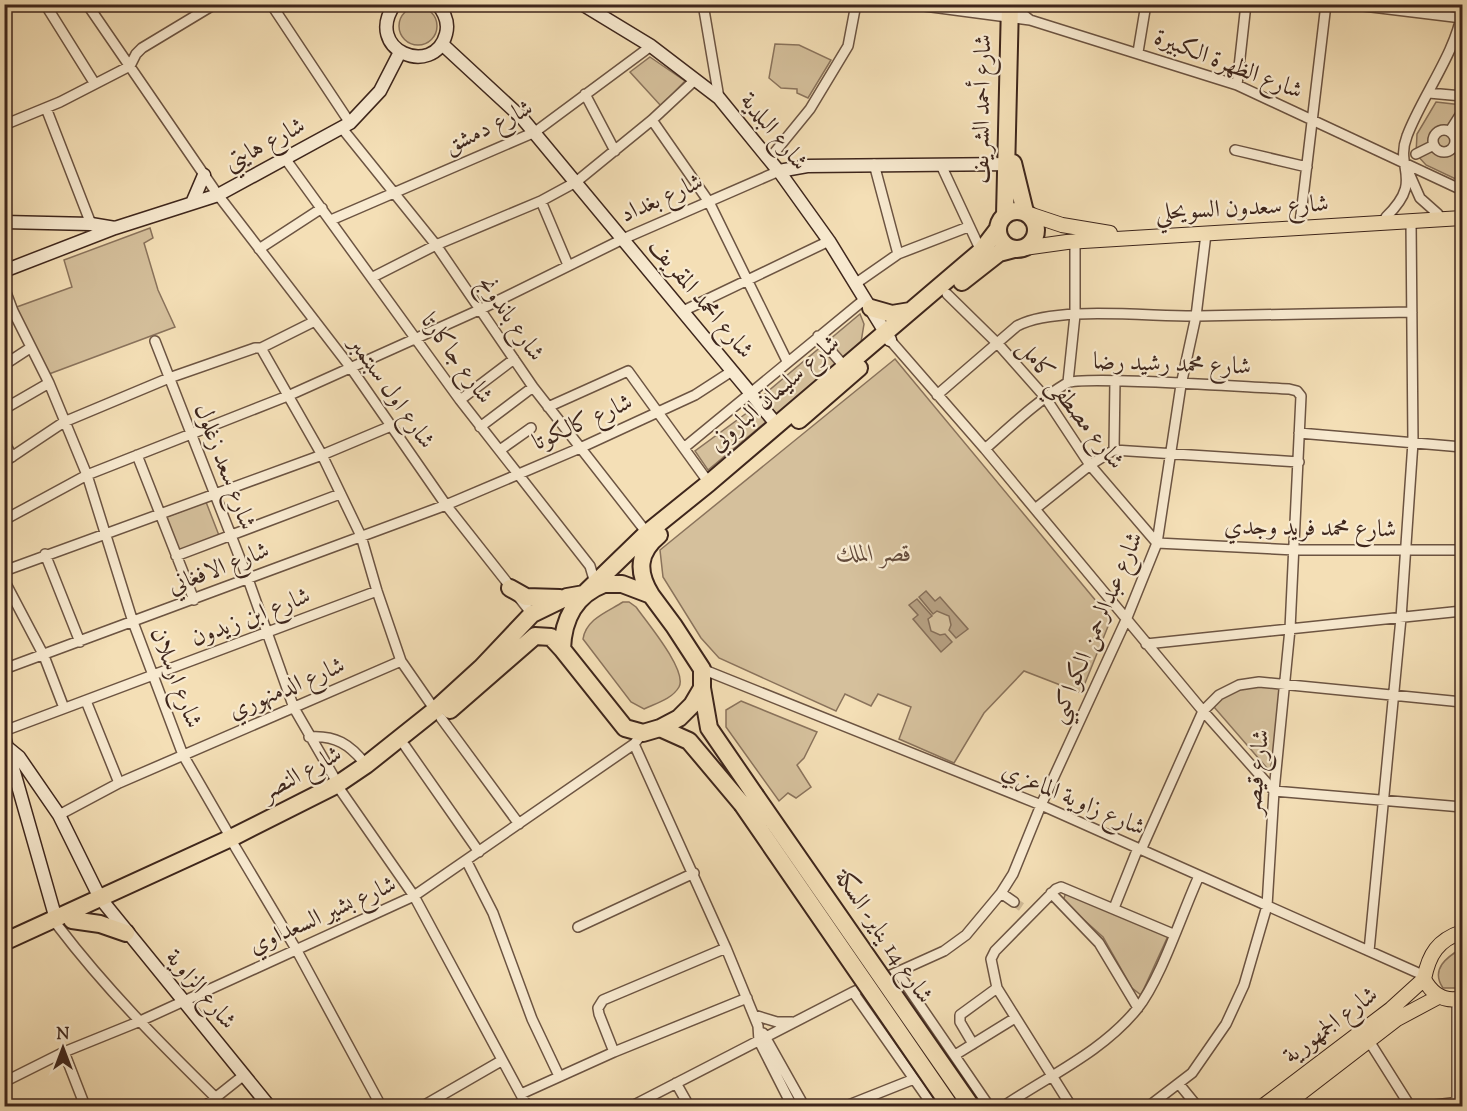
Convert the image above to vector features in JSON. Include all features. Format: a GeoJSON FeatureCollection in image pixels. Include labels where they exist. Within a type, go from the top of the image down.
{"type":"FeatureCollection","features":[{"type":"Feature","properties":{"kind":"highway","name":"شارع أحمد الشريف"},"geometry":{"type":"LineString","coordinates":[[1001,222],[1009,165],[1015,11]]}},
{"type":"Feature","properties":{"kind":"highway","name":"شارع أحمد الشريف"},"geometry":{"type":"LineString","coordinates":[[1009,165],[1027,213]]}},
{"type":"Feature","properties":{"kind":"highway"},"geometry":{"type":"LineString","coordinates":[[1014,210],[1027,213],[1034,219],[1036,232],[1030,244],[1019,248],[1000,240],[1001,222],[1014,210]]}},
{"type":"Feature","properties":{"kind":"highway","name":"شارع سليمان الباروني"},"geometry":{"type":"LineString","coordinates":[[702,669],[644,584],[640,566],[645,549],[826,398],[913,310],[981,251],[1001,222]]}},
{"type":"Feature","properties":{"kind":"highway","name":"شارع سليمان الباروني"},"geometry":{"type":"LineString","coordinates":[[541,628],[564,628],[570,612],[589,588],[647,533],[709,483],[844,366],[947,294],[999,253],[1019,248]]}},
{"type":"Feature","properties":{"kind":"highway"},"geometry":{"type":"LineString","coordinates":[[868,304],[892,314],[913,310]]}},
{"type":"Feature","properties":{"kind":"highway","name":"شارع النصر"},"geometry":{"type":"LineString","coordinates":[[4,950],[232,842],[340,787],[405,746],[438,714],[541,628],[567,597],[604,584],[622,584],[651,594]]}},
{"type":"Feature","properties":{"kind":"highway"},"geometry":{"type":"LineString","coordinates":[[510,588],[526,597],[545,599],[567,597]]}},
{"type":"Feature","properties":{"kind":"highway"},"geometry":{"type":"LineString","coordinates":[[541,628],[617,720],[638,739],[679,718],[692,705],[702,688]]}},
{"type":"Feature","properties":{"kind":"highway"},"geometry":{"type":"LineString","coordinates":[[702,669],[702,688],[709,728],[748,800]]}},
{"type":"Feature","properties":{"kind":"highway","name":"شارع النصر"},"geometry":{"type":"LineString","coordinates":[[340,787],[366,765],[438,714]]}},
{"type":"Feature","properties":{"kind":"highway"},"geometry":{"type":"LineString","coordinates":[[660,728],[683,738],[695,747],[748,800]]}},
{"type":"Feature","properties":{"kind":"highway","name":"شارع 14 يناير- السكة"},"geometry":{"type":"LineString","coordinates":[[748,800],[950,1107]]}},
{"type":"Feature","properties":{"kind":"highway","name":"شارع 14 يناير- السكة"},"geometry":{"type":"LineString","coordinates":[[748,800],[971,1107]]}},
{"type":"Feature","properties":{"kind":"highway"},"geometry":{"type":"LineString","coordinates":[[62,922],[100,924],[126,933]]}},
{"type":"Feature","properties":{"kind":"highway","name":"شارع النصر"},"geometry":{"type":"LineString","coordinates":[[4,942],[62,922]]}},
{"type":"Feature","properties":{"kind":"main road","name":"شارع سعدون السويحلي"},"geometry":{"type":"LineString","coordinates":[[1027,213],[1062,225],[1114,234],[1462,213]]}},
{"type":"Feature","properties":{"kind":"main road","name":"شارع سعدون السويحلي"},"geometry":{"type":"LineString","coordinates":[[1019,248],[1071,242],[1462,218]]}},
{"type":"Feature","properties":{"kind":"main road"},"geometry":{"type":"LineString","coordinates":[[1062,225],[1051,226],[1048,234],[1053,240],[1071,242]]}},
{"type":"Feature","properties":{"kind":"main road"},"geometry":{"type":"LineString","coordinates":[[1460,999],[1440,996],[1431,991],[1425,977],[1427,961],[1440,943],[1462,932]]}},
{"type":"Feature","properties":{"kind":"main road","name":"شارع الجمهورية"},"geometry":{"type":"LineString","coordinates":[[1263,1107],[1391,1009],[1425,977]]}},
{"type":"Feature","properties":{"kind":"main road","name":"شارع الجمهورية"},"geometry":{"type":"LineString","coordinates":[[1284,1107],[1397,1019],[1440,996]]}},
{"type":"Feature","properties":{"kind":"street"},"geometry":{"type":"LineString","coordinates":[[45,4],[95,84]]}},
{"type":"Feature","properties":{"kind":"street","name":"شارع اول سبتمبر"},"geometry":{"type":"LineString","coordinates":[[87,4],[218,195],[351,368],[447,505],[541,628]]}},
{"type":"Feature","properties":{"kind":"street"},"geometry":{"type":"LineString","coordinates":[[6,122],[46,108],[130,66],[142,48],[215,4]]}},
{"type":"Feature","properties":{"kind":"street","name":"شارع باندونج"},"geometry":{"type":"LineString","coordinates":[[271,4],[346,125],[394,194],[436,245],[532,387],[647,533]]}},
{"type":"Feature","properties":{"kind":"street"},"geometry":{"type":"LineString","coordinates":[[395,4],[389,13],[386,31],[393,46],[400,52],[418,57],[435,50],[442,44],[447,27],[446,17],[437,4]]}},
{"type":"Feature","properties":{"kind":"street","name":"شارع البلدية"},"geometry":{"type":"LineString","coordinates":[[582,4],[651,46],[719,98],[770,158],[828,241],[887,336]]}},
{"type":"Feature","properties":{"kind":"street"},"geometry":{"type":"LineString","coordinates":[[703,4],[719,98]]}},
{"type":"Feature","properties":{"kind":"street"},"geometry":{"type":"LineString","coordinates":[[770,158],[810,109],[838,64],[848,46],[856,4]]}},
{"type":"Feature","properties":{"kind":"street","name":"شارع الظهرة الكبيرة"},"geometry":{"type":"LineString","coordinates":[[909,4],[1015,11],[1237,85],[1314,118],[1462,190]]}},
{"type":"Feature","properties":{"kind":"street"},"geometry":{"type":"LineString","coordinates":[[1138,52],[1146,4]]}},
{"type":"Feature","properties":{"kind":"street"},"geometry":{"type":"LineString","coordinates":[[1237,85],[1246,4]]}},
{"type":"Feature","properties":{"kind":"street"},"geometry":{"type":"LineString","coordinates":[[1300,223],[1326,4]]}},
{"type":"Feature","properties":{"kind":"street"},"geometry":{"type":"LineString","coordinates":[[1347,4],[1462,16],[1429,93],[1407,135],[1406,187],[1403,197],[1386,217]]}},
{"type":"Feature","properties":{"kind":"street","name":"شارع امحمد المقريف"},"geometry":{"type":"LineString","coordinates":[[442,44],[504,99],[535,132],[777,425]]}},
{"type":"Feature","properties":{"kind":"street","name":"شارع دمشق"},"geometry":{"type":"LineString","coordinates":[[331,220],[535,132],[651,46]]}},
{"type":"Feature","properties":{"kind":"street","name":"شارع هايتي"},"geometry":{"type":"LineString","coordinates":[[4,271],[115,228],[218,195],[346,125],[380,91],[400,52]]}},
{"type":"Feature","properties":{"kind":"street"},"geometry":{"type":"LineString","coordinates":[[373,277],[436,245],[541,201],[576,182],[615,152],[696,79]]}},
{"type":"Feature","properties":{"kind":"street"},"geometry":{"type":"LineString","coordinates":[[1429,93],[1462,96]]}},
{"type":"Feature","properties":{"kind":"street"},"geometry":{"type":"LineString","coordinates":[[585,94],[615,152]]}},
{"type":"Feature","properties":{"kind":"street"},"geometry":{"type":"LineString","coordinates":[[46,108],[91,224]]}},
{"type":"Feature","properties":{"kind":"street"},"geometry":{"type":"LineString","coordinates":[[1450,132],[1462,112]]}},
{"type":"Feature","properties":{"kind":"street"},"geometry":{"type":"LineString","coordinates":[[652,120],[709,202],[787,361]]}},
{"type":"Feature","properties":{"kind":"street"},"geometry":{"type":"LineString","coordinates":[[1440,131],[1450,132],[1459,145],[1449,152],[1440,152],[1434,145],[1434,136],[1440,131]]}},
{"type":"Feature","properties":{"kind":"street"},"geometry":{"type":"LineString","coordinates":[[1416,154],[1434,145]]}},
{"type":"Feature","properties":{"kind":"street"},"geometry":{"type":"LineString","coordinates":[[1236,150],[1307,167]]}},
{"type":"Feature","properties":{"kind":"street","name":"شارع جاكارتا"},"geometry":{"type":"LineString","coordinates":[[284,157],[480,427],[590,566],[589,588]]}},
{"type":"Feature","properties":{"kind":"street"},"geometry":{"type":"LineString","coordinates":[[1406,162],[1420,198],[1438,214]]}},
{"type":"Feature","properties":{"kind":"street"},"geometry":{"type":"LineString","coordinates":[[874,164],[898,254]]}},
{"type":"Feature","properties":{"kind":"street","name":"شارع بغداد"},"geometry":{"type":"LineString","coordinates":[[4,520],[87,475],[290,395],[479,310],[623,239],[779,171],[807,166],[874,164],[1009,165]]}},
{"type":"Feature","properties":{"kind":"street"},"geometry":{"type":"LineString","coordinates":[[940,165],[981,251]]}},
{"type":"Feature","properties":{"kind":"street"},"geometry":{"type":"LineString","coordinates":[[192,203],[204,175]]}},
{"type":"Feature","properties":{"kind":"street"},"geometry":{"type":"LineString","coordinates":[[541,201],[568,265]]}},
{"type":"Feature","properties":{"kind":"street"},"geometry":{"type":"LineString","coordinates":[[259,249],[322,208]]}},
{"type":"Feature","properties":{"kind":"street","name":"شارع هايتي"},"geometry":{"type":"LineString","coordinates":[[4,222],[91,224],[115,228]]}},
{"type":"Feature","properties":{"kind":"street"},"geometry":{"type":"LineString","coordinates":[[1369,951],[1401,618],[1413,442],[1411,222]]}},
{"type":"Feature","properties":{"kind":"street"},"geometry":{"type":"LineString","coordinates":[[855,284],[898,254],[968,227]]}},
{"type":"Feature","properties":{"kind":"street","name":"شارع عبدالرحمن الكواكبي"},"geometry":{"type":"LineString","coordinates":[[632,1107],[853,992],[944,951],[966,934],[1013,874],[1041,805],[1126,620],[1157,543],[1181,385],[1196,316],[1206,234]]}},
{"type":"Feature","properties":{"kind":"street"},"geometry":{"type":"LineString","coordinates":[[683,311],[828,241]]}},
{"type":"Feature","properties":{"kind":"street"},"geometry":{"type":"LineString","coordinates":[[1068,382],[1075,315],[1071,242]]}},
{"type":"Feature","properties":{"kind":"street","name":"شارع ارسلان"},"geometry":{"type":"LineString","coordinates":[[4,287],[9,313],[49,383],[87,475],[133,622],[183,755],[296,949],[381,1107]]}},
{"type":"Feature","properties":{"kind":"street","name":"شارع مصطفي كامل"},"geometry":{"type":"LineString","coordinates":[[947,294],[999,345],[1045,397],[1090,465],[1157,543]]}},
{"type":"Feature","properties":{"kind":"street"},"geometry":{"type":"LineString","coordinates":[[684,447],[818,336],[868,304]]}},
{"type":"Feature","properties":{"kind":"street"},"geometry":{"type":"LineString","coordinates":[[937,395],[1025,322],[1075,315],[1196,316],[1412,312]]}},
{"type":"Feature","properties":{"kind":"street"},"geometry":{"type":"LineString","coordinates":[[4,441],[8,459],[64,422],[170,378],[255,348],[261,348],[315,321]]}},
{"type":"Feature","properties":{"kind":"street"},"geometry":{"type":"LineString","coordinates":[[818,336],[844,366]]}},
{"type":"Feature","properties":{"kind":"street"},"geometry":{"type":"LineString","coordinates":[[887,336],[985,449],[1146,644],[1274,791],[1462,807]]}},
{"type":"Feature","properties":{"kind":"street","name":"شارع سعد زغلول"},"geometry":{"type":"LineString","coordinates":[[155,341],[248,579],[294,708],[309,738],[340,787],[414,896],[526,1107]]}},
{"type":"Feature","properties":{"kind":"street"},"geometry":{"type":"LineString","coordinates":[[4,365],[30,348]]}},
{"type":"Feature","properties":{"kind":"street"},"geometry":{"type":"LineString","coordinates":[[261,348],[322,454],[361,536],[401,661],[519,825]]}},
{"type":"Feature","properties":{"kind":"street"},"geometry":{"type":"LineString","coordinates":[[460,400],[514,359]]}},
{"type":"Feature","properties":{"kind":"street"},"geometry":{"type":"LineString","coordinates":[[548,407],[628,371],[709,483]]}},
{"type":"Feature","properties":{"kind":"street","name":"شارع كالكوتا"},"geometry":{"type":"LineString","coordinates":[[447,505],[580,448],[657,410],[695,395],[732,371]]}},
{"type":"Feature","properties":{"kind":"street"},"geometry":{"type":"LineString","coordinates":[[1114,450],[1115,380]]}},
{"type":"Feature","properties":{"kind":"street","name":"شارع محمد رشيد رضا"},"geometry":{"type":"LineString","coordinates":[[985,449],[1045,397],[1068,382],[1115,380],[1289,389],[1300,393],[1300,402]]}},
{"type":"Feature","properties":{"kind":"street"},"geometry":{"type":"LineString","coordinates":[[4,409],[49,383]]}},
{"type":"Feature","properties":{"kind":"street"},"geometry":{"type":"LineString","coordinates":[[480,427],[532,387]]}},
{"type":"Feature","properties":{"kind":"street","name":"شارع قيصر"},"geometry":{"type":"LineString","coordinates":[[1149,1107],[1179,1084],[1198,1065],[1236,1004],[1267,906],[1274,791],[1290,628],[1300,402]]}},
{"type":"Feature","properties":{"kind":"street"},"geometry":{"type":"LineString","coordinates":[[4,571],[322,454],[391,426]]}},
{"type":"Feature","properties":{"kind":"street"},"geometry":{"type":"LineString","coordinates":[[500,450],[531,428]]}},
{"type":"Feature","properties":{"kind":"street"},"geometry":{"type":"LineString","coordinates":[[1299,433],[1462,447]]}},
{"type":"Feature","properties":{"kind":"street"},"geometry":{"type":"LineString","coordinates":[[1035,509],[1090,465],[1114,450],[1299,462]]}},
{"type":"Feature","properties":{"kind":"street"},"geometry":{"type":"LineString","coordinates":[[137,455],[194,600]]}},
{"type":"Feature","properties":{"kind":"street"},"geometry":{"type":"LineString","coordinates":[[176,556],[340,494]]}},
{"type":"Feature","properties":{"kind":"street","name":"شارع الافغاني"},"geometry":{"type":"LineString","coordinates":[[4,669],[447,505]]}},
{"type":"Feature","properties":{"kind":"street","name":"شارع محمد فريد وجدي"},"geometry":{"type":"LineString","coordinates":[[1157,543],[1295,550],[1462,550]]}},
{"type":"Feature","properties":{"kind":"street"},"geometry":{"type":"LineString","coordinates":[[45,554],[80,642]]}},
{"type":"Feature","properties":{"kind":"street"},"geometry":{"type":"LineString","coordinates":[[4,580],[44,656],[64,708]]}},
{"type":"Feature","properties":{"kind":"street","name":"شارع ابن زيدون"},"geometry":{"type":"LineString","coordinates":[[4,731],[377,591]]}},
{"type":"Feature","properties":{"kind":"street"},"geometry":{"type":"LineString","coordinates":[[1146,644],[1462,611]]}},
{"type":"Feature","properties":{"kind":"street","name":"شارع الدمنهوري"},"geometry":{"type":"LineString","coordinates":[[59,815],[119,783],[401,661]]}},
{"type":"Feature","properties":{"kind":"street","name":"شارع زاوية الماعزي"},"geometry":{"type":"LineString","coordinates":[[702,669],[1041,805],[1425,977]]}},
{"type":"Feature","properties":{"kind":"street"},"geometry":{"type":"LineString","coordinates":[[1114,908],[1203,711],[1219,695],[1239,685],[1259,682],[1462,702]]}},
{"type":"Feature","properties":{"kind":"street"},"geometry":{"type":"LineString","coordinates":[[86,701],[119,783]]}},
{"type":"Feature","properties":{"kind":"street"},"geometry":{"type":"LineString","coordinates":[[309,738],[321,736],[338,740],[354,750],[366,765]]}},
{"type":"Feature","properties":{"kind":"street"},"geometry":{"type":"LineString","coordinates":[[638,739],[792,1107]]}},
{"type":"Feature","properties":{"kind":"street","name":"شارع بشير السعداوي"},"geometry":{"type":"LineString","coordinates":[[4,1082],[63,1052],[138,1022],[414,896],[467,862],[638,739]]}},
{"type":"Feature","properties":{"kind":"street"},"geometry":{"type":"LineString","coordinates":[[405,746],[479,852]]}},
{"type":"Feature","properties":{"kind":"street"},"geometry":{"type":"LineString","coordinates":[[8,751],[62,922],[88,966],[138,1022],[216,1098]]}},
{"type":"Feature","properties":{"kind":"street","name":"شارع الزاوية"},"geometry":{"type":"LineString","coordinates":[[8,751],[59,815],[103,902],[269,1107]]}},
{"type":"Feature","properties":{"kind":"street"},"geometry":{"type":"LineString","coordinates":[[467,862],[493,913],[532,1019],[559,1076]]}},
{"type":"Feature","properties":{"kind":"street"},"geometry":{"type":"LineString","coordinates":[[578,927],[694,873]]}},
{"type":"Feature","properties":{"kind":"street"},"geometry":{"type":"LineString","coordinates":[[1004,1107],[1107,1040],[1138,1008],[1152,983],[1199,876]]}},
{"type":"Feature","properties":{"kind":"street"},"geometry":{"type":"LineString","coordinates":[[1071,1107],[997,988],[991,959],[1026,911],[1061,887],[1173,934]]}},
{"type":"Feature","properties":{"kind":"street"},"geometry":{"type":"LineString","coordinates":[[1000,893],[1014,902]]}},
{"type":"Feature","properties":{"kind":"street"},"geometry":{"type":"LineString","coordinates":[[1051,893],[1099,943],[1138,1008]]}},
{"type":"Feature","properties":{"kind":"street"},"geometry":{"type":"LineString","coordinates":[[614,1052],[599,1014],[598,1008],[603,1000],[726,948]]}},
{"type":"Feature","properties":{"kind":"street"},"geometry":{"type":"LineString","coordinates":[[898,973],[989,1107]]}},
{"type":"Feature","properties":{"kind":"street"},"geometry":{"type":"LineString","coordinates":[[973,1044],[960,1022],[960,1015],[997,988]]}},
{"type":"Feature","properties":{"kind":"street"},"geometry":{"type":"LineString","coordinates":[[853,992],[933,1107]]}},
{"type":"Feature","properties":{"kind":"street"},"geometry":{"type":"LineString","coordinates":[[521,1094],[614,1052],[747,998]]}},
{"type":"Feature","properties":{"kind":"street"},"geometry":{"type":"LineString","coordinates":[[1426,1107],[1460,1102],[1460,999]]}},
{"type":"Feature","properties":{"kind":"street"},"geometry":{"type":"LineString","coordinates":[[754,1015],[777,1022],[796,1022]]}},
{"type":"Feature","properties":{"kind":"street"},"geometry":{"type":"LineString","coordinates":[[955,1055],[1015,1018]]}},
{"type":"Feature","properties":{"kind":"street"},"geometry":{"type":"LineString","coordinates":[[763,1039],[804,1107]]}},
{"type":"Feature","properties":{"kind":"street"},"geometry":{"type":"LineString","coordinates":[[1369,1041],[1410,1107]]}},
{"type":"Feature","properties":{"kind":"street"},"geometry":{"type":"LineString","coordinates":[[63,1052],[85,1107]]}},
{"type":"Feature","properties":{"kind":"street"},"geometry":{"type":"LineString","coordinates":[[423,1107],[501,1061]]}},
{"type":"Feature","properties":{"kind":"street"},"geometry":{"type":"LineString","coordinates":[[205,1107],[244,1075]]}},
{"type":"Feature","properties":{"kind":"street"},"geometry":{"type":"LineString","coordinates":[[846,1107],[914,1079]]}},
{"type":"Feature","properties":{"kind":"street"},"geometry":{"type":"LineString","coordinates":[[676,1083],[689,1107]]}},
{"type":"Feature","properties":{"kind":"street"},"geometry":{"type":"LineString","coordinates":[[1179,1084],[1197,1107]]}},
{"type":"Feature","properties":{"kind":"green space"},"geometry":{"type":"Polygon","coordinates":[[[418,7],[431,13],[437,26],[431,39],[418,45],[405,39],[399,26],[405,13],[418,7]]]}},
{"type":"Feature","properties":{"kind":"green space"},"geometry":{"type":"Polygon","coordinates":[[[775,44],[799,45],[831,60],[808,98],[797,93],[797,89],[781,88],[769,78],[775,44]]]}},
{"type":"Feature","properties":{"kind":"green space"},"geometry":{"type":"Polygon","coordinates":[[[650,57],[685,81],[661,106],[630,72],[650,57]]]}},
{"type":"Feature","properties":{"kind":"green space"},"geometry":{"type":"Polygon","coordinates":[[[1436,102],[1462,105],[1462,182],[1426,165],[1416,154],[1417,134],[1436,102]]]}},
{"type":"Feature","properties":{"kind":"green space"},"geometry":{"type":"Polygon","coordinates":[[[150,228],[153,238],[144,243],[158,290],[175,327],[49,374],[14,308],[72,287],[64,260],[150,228]]]}},
{"type":"Feature","properties":{"kind":"green space"},"geometry":{"type":"Polygon","coordinates":[[[860,314],[864,324],[861,342],[778,415],[761,397],[860,314]]]}},
{"type":"Feature","properties":{"kind":"green space","name":"قصر الملك"},"geometry":{"type":"Polygon","coordinates":[[[895,359],[1111,619],[1081,693],[1024,671],[984,713],[954,763],[899,739],[911,707],[878,694],[871,706],[845,694],[836,711],[719,658],[701,638],[663,577],[660,550],[895,359]]]}},
{"type":"Feature","properties":{"kind":"green space"},"geometry":{"type":"Polygon","coordinates":[[[755,407],[767,421],[708,470],[695,451],[755,407]]]}},
{"type":"Feature","properties":{"kind":"green space"},"geometry":{"type":"Polygon","coordinates":[[[206,502],[220,538],[178,554],[164,518],[206,502]]]}},
{"type":"Feature","properties":{"kind":"green space"},"geometry":{"type":"Polygon","coordinates":[[[623,602],[629,602],[636,607],[665,646],[680,680],[679,687],[672,695],[644,709],[631,702],[583,639],[588,626],[593,621],[623,602]]]}},
{"type":"Feature","properties":{"kind":"green space"},"geometry":{"type":"Polygon","coordinates":[[[1252,686],[1280,688],[1273,775],[1214,707],[1225,694],[1252,686]]]}},
{"type":"Feature","properties":{"kind":"green space"},"geometry":{"type":"Polygon","coordinates":[[[741,701],[817,732],[804,758],[797,765],[811,787],[796,798],[788,793],[779,801],[726,727],[726,710],[741,701]]]}},
{"type":"Feature","properties":{"kind":"green space"},"geometry":{"type":"Polygon","coordinates":[[[1066,892],[1168,936],[1141,995],[1132,988],[1103,937],[1063,901],[1066,892]]]}},
{"type":"Feature","properties":{"kind":"green space"},"geometry":{"type":"Polygon","coordinates":[[[1462,948],[1462,988],[1443,988],[1439,981],[1439,969],[1451,955],[1462,948]]]}},
{"type":"Feature","properties":{"kind":"shaded area"},"geometry":{"type":"Polygon","coordinates":[[[926,591],[935,601],[940,597],[968,629],[956,638],[949,630],[951,625],[949,616],[937,611],[933,614],[919,597],[926,591]]]}},
{"type":"Feature","properties":{"kind":"shaded area"},"geometry":{"type":"Polygon","coordinates":[[[917,599],[932,616],[928,619],[931,631],[940,635],[945,634],[952,642],[941,652],[913,619],[918,615],[909,605],[917,599]]]}},
{"type":"Feature","properties":{"kind":"tunnel"},"geometry":{"type":"LineString","coordinates":[[1014,902],[1023,908]]}}]}
